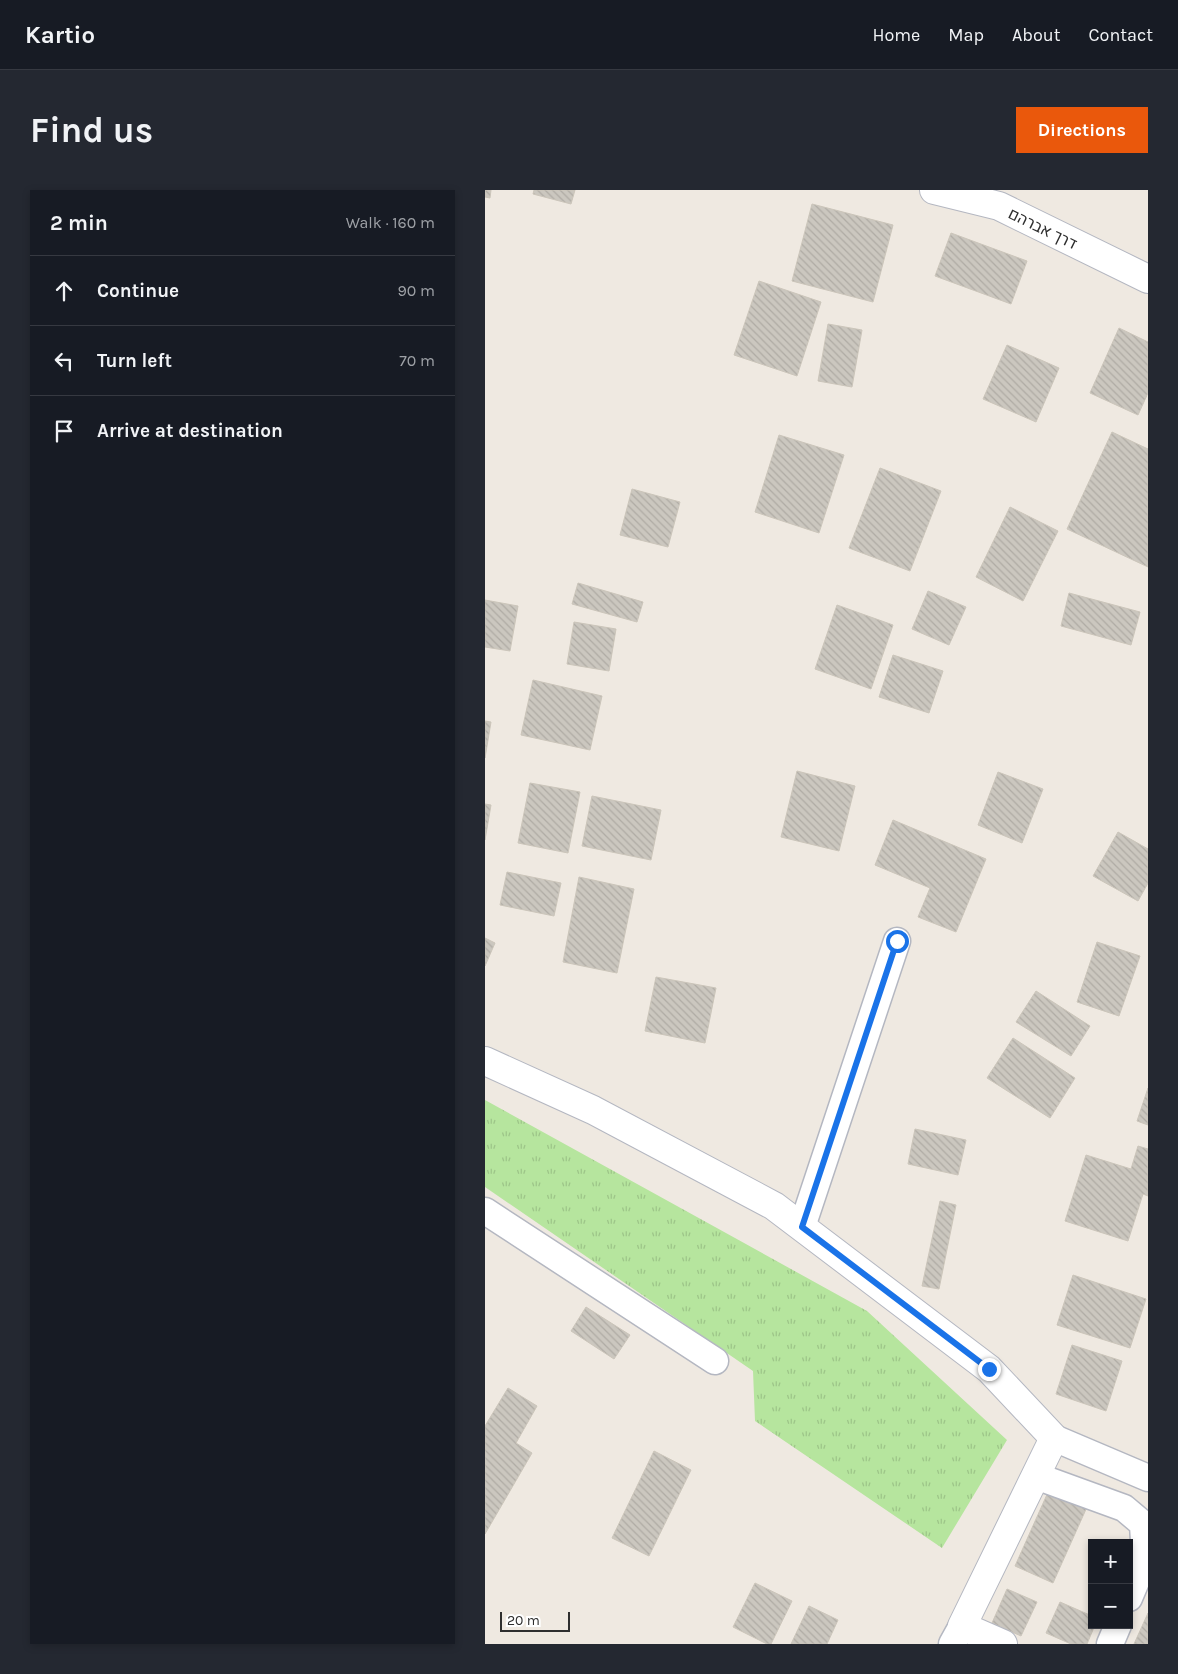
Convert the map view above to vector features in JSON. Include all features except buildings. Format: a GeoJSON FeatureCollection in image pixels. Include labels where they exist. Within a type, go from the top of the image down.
{"type":"FeatureCollection","features":[{"type":"Feature","properties":{"kind":"street","name":"דרך אברהם"},"geometry":{"type":"LineString","coordinates":[[934,190],[999,206],[1148,279]]}},
{"type":"Feature","properties":{"kind":"street"},"geometry":{"type":"LineString","coordinates":[[802,1227],[897,941]]}},
{"type":"Feature","properties":{"kind":"street"},"geometry":{"type":"LineString","coordinates":[[485,1061],[593,1110],[774,1206],[989,1369],[1054,1438],[1148,1478]]}},
{"type":"Feature","properties":{"kind":"street"},"geometry":{"type":"LineString","coordinates":[[485,1210],[715,1361]]}},
{"type":"Feature","properties":{"kind":"street"},"geometry":{"type":"LineString","coordinates":[[1003,1644],[957,1635],[1054,1438]]}},
{"type":"Feature","properties":{"kind":"street"},"geometry":{"type":"LineString","coordinates":[[1035,1476],[1123,1508],[1143,1524],[1145,1560],[1133,1588]]}},
{"type":"Feature","properties":{"kind":"street"},"geometry":{"type":"LineString","coordinates":[[1110,1644],[1116,1629]]}},
{"type":"Feature","properties":{"kind":"green space"},"geometry":{"type":"Polygon","coordinates":[[[485,1100],[867,1311],[1007,1440],[942,1548],[755,1421],[753,1371],[485,1187],[485,1100]]]}},
{"type":"Feature","properties":{"kind":"route"},"geometry":{"type":"LineString","coordinates":[[897,941],[802,1227],[989,1369]]}}]}
